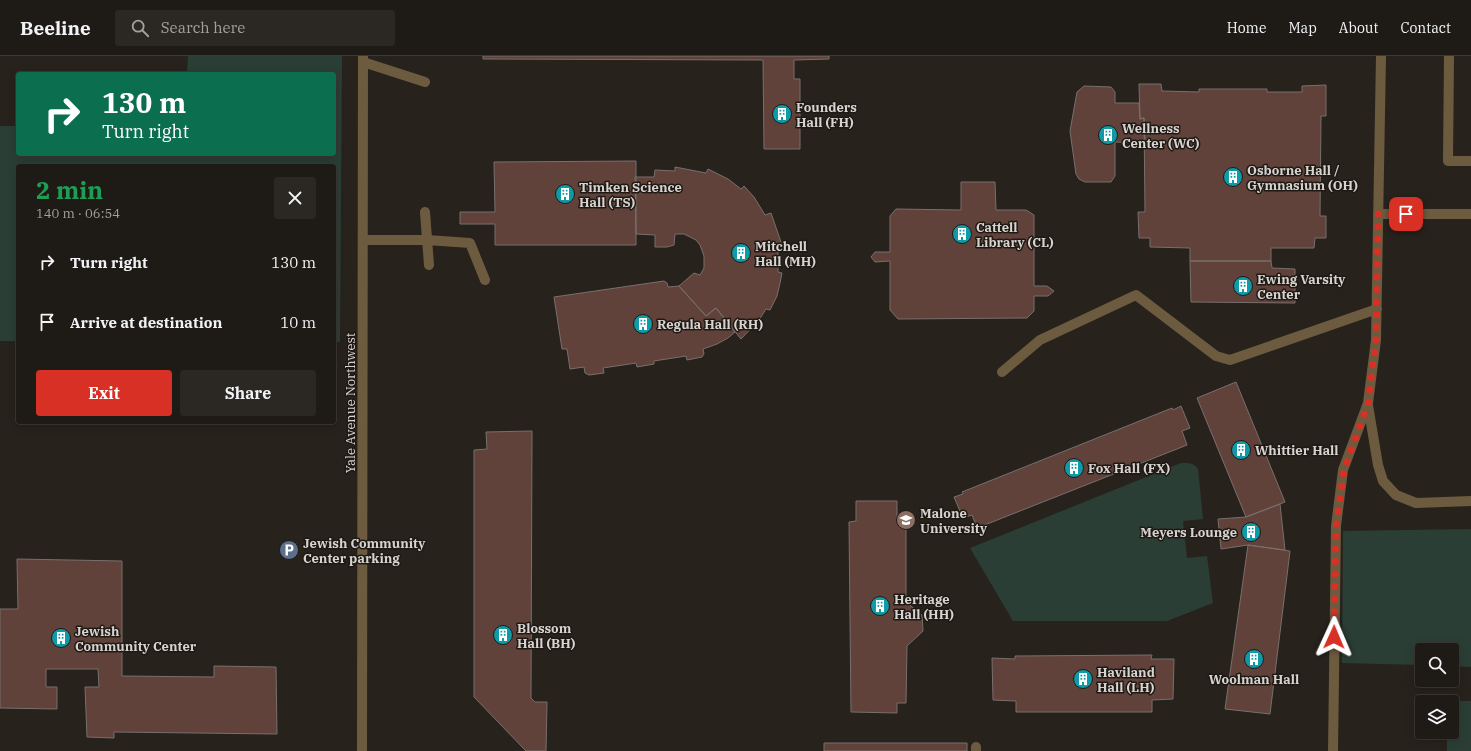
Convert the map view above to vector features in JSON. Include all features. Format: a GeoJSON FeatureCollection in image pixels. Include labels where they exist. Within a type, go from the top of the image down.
{"type":"FeatureCollection","features":[{"type":"Feature","properties":{"kind":"street"},"geometry":{"type":"LineString","coordinates":[[1334,751],[1336,526],[1344,470],[1368,403],[1376,340],[1380,56]]}},
{"type":"Feature","properties":{"kind":"street"},"geometry":{"type":"LineString","coordinates":[[1450,56],[1448,161],[1471,161]]}},
{"type":"Feature","properties":{"kind":"street"},"geometry":{"type":"LineString","coordinates":[[363,59],[424,82]]}},
{"type":"Feature","properties":{"kind":"street","name":"Yale Avenue Northwest"},"geometry":{"type":"LineString","coordinates":[[362,751],[363,59]]}},
{"type":"Feature","properties":{"kind":"street"},"geometry":{"type":"LineString","coordinates":[[425,212],[429,265]]}},
{"type":"Feature","properties":{"kind":"street"},"geometry":{"type":"LineString","coordinates":[[1378,214],[1471,214]]}},
{"type":"Feature","properties":{"kind":"street"},"geometry":{"type":"LineString","coordinates":[[363,240],[427,240],[470,243],[486,280]]}},
{"type":"Feature","properties":{"kind":"street"},"geometry":{"type":"LineString","coordinates":[[1002,372],[1040,340],[1136,295],[1216,356],[1230,360],[1377,309]]}},
{"type":"Feature","properties":{"kind":"street"},"geometry":{"type":"LineString","coordinates":[[1368,403],[1378,465],[1383,481],[1396,495],[1416,503],[1471,501]]}},
{"type":"Feature","properties":{"kind":"green space"},"geometry":{"type":"Polygon","coordinates":[[[188,56],[342,56],[340,342],[336,342],[336,164],[16,164],[16,341],[0,341],[0,126],[16,126],[16,156],[336,156],[336,72],[187,72],[188,56]]]}},
{"type":"Feature","properties":{"kind":"green space"},"geometry":{"type":"Polygon","coordinates":[[[1181,463],[1191,464],[1198,469],[1203,519],[1183,521],[1187,558],[1207,556],[1213,603],[1167,621],[1013,621],[970,548],[1181,463]]]}},
{"type":"Feature","properties":{"kind":"green space"},"geometry":{"type":"Polygon","coordinates":[[[1471,529],[1471,667],[1459,666],[1459,643],[1415,643],[1415,665],[1342,663],[1343,531],[1471,529]]]}},
{"type":"Feature","properties":{"kind":"green space"},"geometry":{"type":"Polygon","coordinates":[[[1459,701],[1471,701],[1471,751],[1447,751],[1447,739],[1459,739],[1459,701]]]}},
{"type":"Feature","properties":{"kind":"building","name":"Founders Hall (FH)"},"geometry":{"type":"Polygon","coordinates":[[[483,56],[829,56],[829,59],[794,60],[794,79],[800,79],[800,149],[764,149],[763,60],[483,59],[483,56]]]}},
{"type":"Feature","properties":{"kind":"building","name":"Osborne Hall / Gymnasium (OH)"},"geometry":{"type":"Polygon","coordinates":[[[1139,84],[1161,84],[1162,91],[1199,92],[1199,89],[1267,89],[1267,92],[1302,92],[1302,86],[1326,85],[1326,116],[1321,116],[1320,216],[1326,216],[1326,238],[1315,238],[1314,248],[1271,248],[1271,261],[1190,261],[1190,248],[1150,247],[1150,238],[1139,238],[1138,212],[1145,212],[1144,118],[1140,119],[1139,84]]]}},
{"type":"Feature","properties":{"kind":"building","name":"Wellness Center (WC)"},"geometry":{"type":"Polygon","coordinates":[[[1084,86],[1111,87],[1115,92],[1115,103],[1139,103],[1140,119],[1144,118],[1145,143],[1115,142],[1115,176],[1111,182],[1085,182],[1079,179],[1076,174],[1070,131],[1077,92],[1084,86]]]}},
{"type":"Feature","properties":{"kind":"building","name":"Timken Science Hall (TS)"},"geometry":{"type":"Polygon","coordinates":[[[636,161],[636,245],[495,245],[495,224],[460,224],[460,212],[495,212],[494,162],[636,161]]]}},
{"type":"Feature","properties":{"kind":"building","name":"Mitchell Hall (MH)"},"geometry":{"type":"Polygon","coordinates":[[[675,167],[706,173],[708,169],[728,179],[741,189],[744,186],[754,197],[765,215],[771,213],[782,245],[778,246],[778,272],[782,273],[777,296],[770,310],[766,309],[759,320],[741,339],[716,308],[706,316],[679,286],[694,273],[700,275],[704,268],[704,256],[700,245],[696,240],[684,234],[675,234],[674,245],[667,247],[655,247],[655,235],[636,234],[635,177],[654,177],[655,170],[675,171],[675,167]]]}},
{"type":"Feature","properties":{"kind":"building","name":"Cattell Library (CL)"},"geometry":{"type":"Polygon","coordinates":[[[961,182],[995,182],[996,210],[1026,210],[1034,215],[1034,286],[1047,286],[1054,291],[1048,296],[1034,296],[1034,311],[1027,318],[898,319],[890,310],[890,261],[875,262],[871,257],[875,252],[890,252],[890,216],[896,209],[961,210],[961,182]]]}},
{"type":"Feature","properties":{"kind":"building","name":"Ewing Varsity Center"},"geometry":{"type":"Polygon","coordinates":[[[1190,261],[1271,261],[1272,268],[1295,269],[1295,303],[1191,302],[1190,261]]]}},
{"type":"Feature","properties":{"kind":"building","name":"Regula Hall (RH)"},"geometry":{"type":"Polygon","coordinates":[[[664,281],[667,283],[668,287],[679,286],[706,316],[716,308],[735,332],[717,344],[703,349],[704,354],[702,357],[687,360],[686,356],[654,361],[654,364],[637,367],[636,363],[603,368],[604,373],[589,375],[585,373],[584,367],[570,369],[567,349],[562,349],[554,297],[664,281]]]}},
{"type":"Feature","properties":{"kind":"building","name":"Whittier Hall"},"geometry":{"type":"Polygon","coordinates":[[[1236,382],[1285,502],[1246,517],[1197,398],[1236,382]]]}},
{"type":"Feature","properties":{"kind":"building","name":"Fox Hall (FX)"},"geometry":{"type":"Polygon","coordinates":[[[1181,406],[1190,428],[1182,431],[1187,445],[977,528],[972,515],[963,518],[954,497],[963,494],[962,492],[1172,408],[1173,410],[1181,406]]]}},
{"type":"Feature","properties":{"kind":"building","name":"Blossom Hall (BH)"},"geometry":{"type":"Polygon","coordinates":[[[532,431],[531,698],[535,702],[547,702],[546,751],[526,751],[474,697],[474,450],[487,449],[486,432],[532,431]]]}},
{"type":"Feature","properties":{"kind":"building","name":"Heritage Hall (HH)"},"geometry":{"type":"Polygon","coordinates":[[[856,501],[897,501],[897,521],[906,521],[906,602],[922,615],[923,631],[907,646],[906,703],[897,703],[897,713],[851,712],[849,522],[856,521],[856,501]]]}},
{"type":"Feature","properties":{"kind":"building","name":"Meyers Lounge"},"geometry":{"type":"Polygon","coordinates":[[[1280,504],[1285,550],[1248,545],[1221,549],[1218,519],[1246,517],[1280,504]]]}},
{"type":"Feature","properties":{"kind":"building","name":"Woolman Hall"},"geometry":{"type":"Polygon","coordinates":[[[1248,545],[1290,551],[1270,714],[1225,709],[1248,545]]]}},
{"type":"Feature","properties":{"kind":"building","name":"Jewish Community Center"},"geometry":{"type":"Polygon","coordinates":[[[17,559],[122,561],[122,676],[214,677],[214,666],[276,667],[277,734],[114,732],[114,738],[87,737],[85,687],[99,687],[98,669],[46,669],[46,687],[57,687],[57,709],[0,708],[0,609],[18,609],[17,559]]]}},
{"type":"Feature","properties":{"kind":"building","name":"Haviland Hall (LH)"},"geometry":{"type":"Polygon","coordinates":[[[1152,655],[1151,659],[1174,659],[1173,699],[1152,700],[1152,712],[1016,712],[1016,701],[993,700],[992,658],[1015,659],[1015,656],[1152,655]]]}},
{"type":"Feature","properties":{"kind":"building"},"geometry":{"type":"Polygon","coordinates":[[[824,743],[967,743],[967,751],[824,751],[824,743]]]}},
{"type":"Feature","properties":{"kind":"place","name":"Founders Hall (FH)"},"geometry":{"type":"Point","coordinates":[782,114]}},
{"type":"Feature","properties":{"kind":"place","name":"Wellness Center (WC)"},"geometry":{"type":"Point","coordinates":[1108,135]}},
{"type":"Feature","properties":{"kind":"place","name":"Osborne Hall / Gymnasium (OH)"},"geometry":{"type":"Point","coordinates":[1233,177]}},
{"type":"Feature","properties":{"kind":"place","name":"Timken Science Hall (TS)"},"geometry":{"type":"Point","coordinates":[565,194]}},
{"type":"Feature","properties":{"kind":"place","name":"Cattell Library (CL)"},"geometry":{"type":"Point","coordinates":[962,234]}},
{"type":"Feature","properties":{"kind":"place","name":"Mitchell Hall (MH)"},"geometry":{"type":"Point","coordinates":[741,253]}},
{"type":"Feature","properties":{"kind":"place","name":"Ewing Varsity Center"},"geometry":{"type":"Point","coordinates":[1243,286]}},
{"type":"Feature","properties":{"kind":"place","name":"Regula Hall (RH)"},"geometry":{"type":"Point","coordinates":[643,324]}},
{"type":"Feature","properties":{"kind":"place","name":"Whittier Hall"},"geometry":{"type":"Point","coordinates":[1241,450]}},
{"type":"Feature","properties":{"kind":"place","name":"Fox Hall (FX)"},"geometry":{"type":"Point","coordinates":[1074,468]}},
{"type":"Feature","properties":{"kind":"place","name":"Malone University"},"geometry":{"type":"Point","coordinates":[906,520]}},
{"type":"Feature","properties":{"kind":"place","name":"Meyers Lounge"},"geometry":{"type":"Point","coordinates":[1251,532]}},
{"type":"Feature","properties":{"kind":"place","name":"Jewish Community Center parking"},"geometry":{"type":"Point","coordinates":[289,550]}},
{"type":"Feature","properties":{"kind":"place","name":"Heritage Hall (HH)"},"geometry":{"type":"Point","coordinates":[880,606]}},
{"type":"Feature","properties":{"kind":"place","name":"Blossom Hall (BH)"},"geometry":{"type":"Point","coordinates":[503,635]}},
{"type":"Feature","properties":{"kind":"place","name":"Jewish Community Center"},"geometry":{"type":"Point","coordinates":[61,638]}},
{"type":"Feature","properties":{"kind":"place","name":"Woolman Hall"},"geometry":{"type":"Point","coordinates":[1254,659]}},
{"type":"Feature","properties":{"kind":"place","name":"Haviland Hall (LH)"},"geometry":{"type":"Point","coordinates":[1083,679]}},
{"type":"Feature","properties":{"kind":"route"},"geometry":{"type":"LineString","coordinates":[[1334,637],[1336,526],[1344,470],[1368,403],[1376,340],[1378,214],[1406,214]]}}]}
